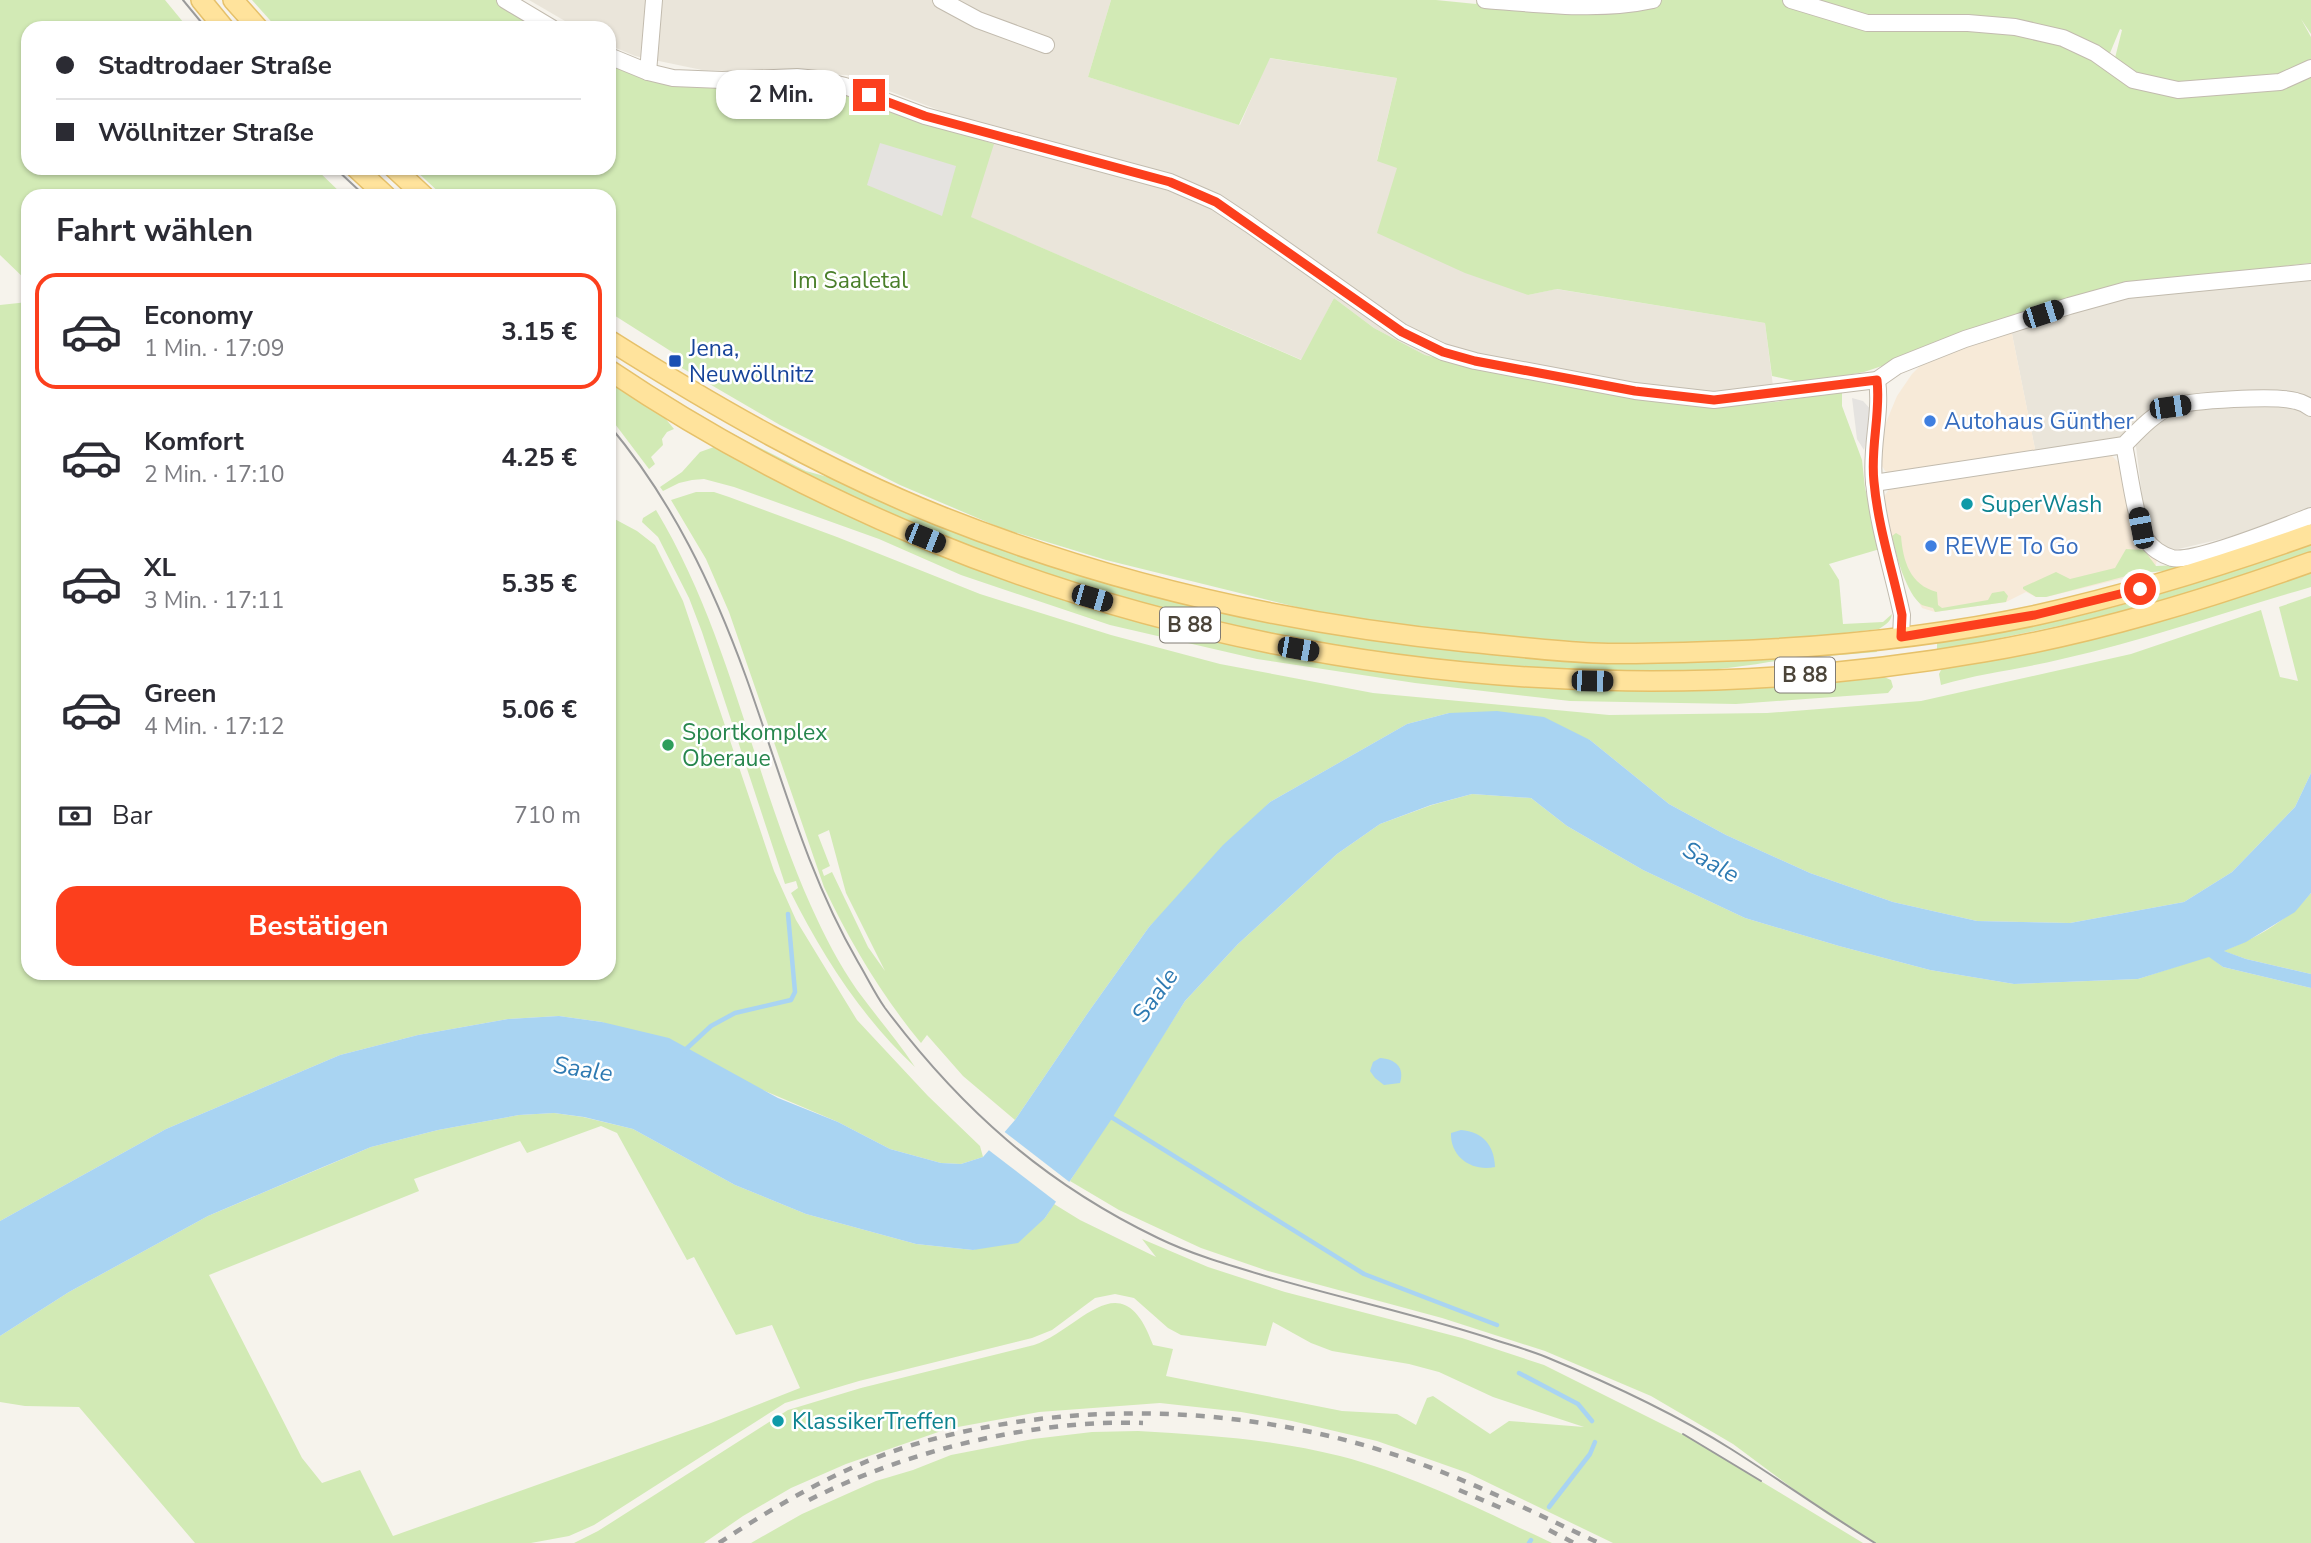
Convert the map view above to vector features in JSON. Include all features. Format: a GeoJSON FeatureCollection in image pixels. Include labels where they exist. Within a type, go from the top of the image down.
{"type":"FeatureCollection","features":[{"type":"Feature","properties":{"kind":"main road"},"geometry":{"type":"LineString","coordinates":[[201,0],[218,21]]}},
{"type":"Feature","properties":{"kind":"main road"},"geometry":{"type":"LineString","coordinates":[[233,0],[252,21]]}},
{"type":"Feature","properties":{"kind":"main road"},"geometry":{"type":"LineString","coordinates":[[364,175],[378,189]]}},
{"type":"Feature","properties":{"kind":"main road"},"geometry":{"type":"LineString","coordinates":[[402,175],[416,189]]}},
{"type":"Feature","properties":{"kind":"main road","name":"B 88"},"geometry":{"type":"LineString","coordinates":[[616,344],[743,421],[815,459],[937,515],[1092,570],[1172,592],[1247,610],[1390,634],[1595,653],[1684,653],[1781,648],[1901,637],[2035,615],[2114,596],[2184,578],[2311,534]]}},
{"type":"Feature","properties":{"kind":"main road","name":"B 88"},"geometry":{"type":"LineString","coordinates":[[616,374],[705,430],[760,460],[851,506],[981,560],[1092,598],[1173,621],[1271,644],[1430,669],[1572,681],[1710,681],[1792,677],[1900,666],[1989,652],[2170,609],[2311,562]]}},
{"type":"Feature","properties":{"kind":"main road"},"geometry":{"type":"LineString","coordinates":[[1900,666],[1901,637]]}},
{"type":"Feature","properties":{"kind":"street"},"geometry":{"type":"LineString","coordinates":[[505,0],[540,21]]}},
{"type":"Feature","properties":{"kind":"street"},"geometry":{"type":"LineString","coordinates":[[648,72],[654,0]]}},
{"type":"Feature","properties":{"kind":"street"},"geometry":{"type":"LineString","coordinates":[[941,0],[978,20],[1046,45]]}},
{"type":"Feature","properties":{"kind":"street"},"geometry":{"type":"LineString","coordinates":[[1485,0],[1584,7],[1636,4],[1653,0]]}},
{"type":"Feature","properties":{"kind":"street"},"geometry":{"type":"LineString","coordinates":[[1791,0],[1867,23],[1968,23],[2015,27],[2063,38],[2095,53],[2133,80],[2178,90],[2280,82],[2311,68]]}},
{"type":"Feature","properties":{"kind":"street"},"geometry":{"type":"LineString","coordinates":[[616,59],[648,72],[673,78],[817,79],[845,86],[925,116],[1170,182],[1227,209],[1402,332],[1443,352],[1475,361],[1635,391],[1714,400],[1877,380],[1897,366],[1965,339],[2127,290],[2311,272]]}},
{"type":"Feature","properties":{"kind":"street"},"geometry":{"type":"LineString","coordinates":[[1877,380],[1880,404],[1872,446],[1874,484],[1902,615],[1901,637]]}},
{"type":"Feature","properties":{"kind":"street"},"geometry":{"type":"LineString","coordinates":[[1874,484],[2124,445],[2140,429],[2170,407],[2276,397],[2296,401],[2311,408]]}},
{"type":"Feature","properties":{"kind":"street"},"geometry":{"type":"LineString","coordinates":[[2124,445],[2146,541],[2152,548],[2172,558],[2224,548],[2311,516]]}},
{"type":"Feature","properties":{"kind":"shaded area"},"geometry":{"type":"Polygon","coordinates":[[[529,0],[1111,0],[1088,77],[1240,125],[1269,58],[1397,78],[1377,160],[1397,167],[1528,295],[1556,289],[1765,323],[1775,402],[1715,406],[1509,375],[1425,355],[1374,328],[1334,298],[1302,360],[970,217],[996,132],[847,75],[702,70],[635,56],[616,48],[616,21],[565,21],[529,0]]]}},
{"type":"Feature","properties":{"kind":"shaded area"},"geometry":{"type":"Polygon","coordinates":[[[880,143],[956,166],[942,216],[867,185],[880,143]]]}},
{"type":"Feature","properties":{"kind":"shaded area"},"geometry":{"type":"Polygon","coordinates":[[[2311,277],[2311,510],[2230,537],[2174,550],[2153,537],[2145,520],[2135,438],[2036,454],[2011,329],[2108,299],[2311,277]]]}},
{"type":"Feature","properties":{"kind":"shaded area"},"geometry":{"type":"Polygon","coordinates":[[[2011,329],[2036,454],[1891,474],[1885,471],[1879,461],[1880,437],[1897,396],[1912,374],[1922,364],[2011,329]]]}},
{"type":"Feature","properties":{"kind":"shaded area"},"geometry":{"type":"Polygon","coordinates":[[[1852,398],[1863,401],[1873,412],[1864,450],[1857,439],[1852,398]]]}},
{"type":"Feature","properties":{"kind":"shaded area"},"geometry":{"type":"Polygon","coordinates":[[[2105,454],[2112,456],[2122,466],[2158,557],[2154,571],[2046,597],[2036,597],[2026,592],[2006,602],[1935,612],[1922,608],[1894,548],[1883,498],[1889,489],[2105,454]]]}},
{"type":"Feature","properties":{"kind":"green space"},"geometry":{"type":"Polygon","coordinates":[[[0,0],[165,0],[182,21],[21,21],[21,175],[322,175],[337,189],[21,189],[21,275],[0,255],[0,0]]]}},
{"type":"Feature","properties":{"kind":"green space"},"geometry":{"type":"Polygon","coordinates":[[[252,0],[499,0],[534,21],[271,21],[252,0]]]}},
{"type":"Feature","properties":{"kind":"green space"},"geometry":{"type":"Polygon","coordinates":[[[1111,0],[1436,0],[1476,4],[1477,0],[1785,0],[1866,26],[1967,26],[2062,41],[2112,70],[2122,30],[2120,29],[2110,53],[2058,30],[1886,19],[1855,14],[1809,0],[2311,0],[2311,34],[2301,19],[2311,37],[2311,263],[2128,284],[1864,372],[1804,383],[1772,376],[1765,323],[1557,289],[1528,295],[1465,273],[1377,233],[1397,168],[1377,161],[1397,78],[1270,58],[1239,125],[1088,77],[1111,0]]]}},
{"type":"Feature","properties":{"kind":"green space","name":"Im Saaletal"},"geometry":{"type":"Polygon","coordinates":[[[616,64],[642,75],[721,89],[721,92],[841,93],[994,144],[971,217],[1301,360],[1334,298],[1374,328],[1425,355],[1509,375],[1715,406],[1775,402],[1842,392],[1842,406],[1862,460],[1865,488],[1880,549],[1829,564],[1839,580],[1843,624],[1883,622],[1892,614],[1887,623],[1879,629],[1758,643],[1538,643],[1329,615],[1106,560],[1001,528],[900,485],[780,425],[682,368],[680,357],[616,316],[616,189],[436,189],[420,175],[616,175],[616,64]]]}},
{"type":"Feature","properties":{"kind":"green space"},"geometry":{"type":"Polygon","coordinates":[[[21,303],[21,980],[616,980],[616,520],[655,545],[683,601],[774,871],[796,920],[857,1020],[928,1096],[980,1146],[983,1157],[961,1164],[941,1163],[890,1149],[838,1122],[602,1022],[559,1016],[508,1019],[418,1035],[340,1055],[166,1129],[0,1221],[0,305],[21,303]]]}},
{"type":"Feature","properties":{"kind":"green space"},"geometry":{"type":"Polygon","coordinates":[[[616,386],[665,418],[674,429],[667,432],[662,439],[663,445],[651,457],[655,464],[649,469],[616,425],[616,386]]]}},
{"type":"Feature","properties":{"kind":"green space"},"geometry":{"type":"Polygon","coordinates":[[[727,431],[806,471],[835,479],[986,543],[1454,649],[1876,648],[1877,652],[1662,672],[1541,669],[1419,657],[1298,639],[1179,612],[1061,578],[946,537],[835,488],[727,431]]]}},
{"type":"Feature","properties":{"kind":"green space"},"geometry":{"type":"Polygon","coordinates":[[[714,447],[820,500],[973,565],[1119,616],[1264,651],[1421,675],[1576,689],[1727,688],[1882,676],[1891,680],[1893,687],[1888,693],[1736,704],[1570,701],[1415,683],[1257,659],[1110,625],[961,575],[879,539],[734,487],[704,479],[679,483],[663,491],[660,487],[682,472],[700,452],[714,447]]]}},
{"type":"Feature","properties":{"kind":"green space"},"geometry":{"type":"Polygon","coordinates":[[[696,492],[714,492],[980,594],[1111,635],[1220,664],[1373,693],[1609,715],[1767,713],[1921,701],[2131,654],[2261,610],[2280,677],[2298,681],[2279,607],[2311,596],[2311,773],[2295,807],[2232,872],[2184,902],[2070,923],[1977,921],[1893,902],[1810,873],[1726,835],[1669,804],[1590,740],[1449,713],[1407,724],[1270,802],[1149,927],[1015,1120],[963,1076],[927,1035],[921,1043],[880,987],[845,928],[824,887],[729,612],[706,559],[671,500],[696,492]],[[829,830],[818,835],[830,866],[822,870],[824,876],[832,872],[868,947],[885,971],[846,893],[829,830]]]}},
{"type":"Feature","properties":{"kind":"green space"},"geometry":{"type":"Polygon","coordinates":[[[656,510],[682,557],[703,605],[791,857],[816,917],[850,980],[915,1067],[878,1028],[830,963],[791,893],[798,888],[796,881],[785,884],[689,598],[658,537],[642,522],[643,518],[656,510]]]}},
{"type":"Feature","properties":{"kind":"green space"},"geometry":{"type":"Polygon","coordinates":[[[2311,523],[2311,526],[2182,569],[2134,574],[2046,597],[2036,597],[2023,589],[2056,572],[2070,579],[2115,568],[2126,549],[2144,550],[2156,566],[2181,565],[2311,523]]]}},
{"type":"Feature","properties":{"kind":"green space"},"geometry":{"type":"Polygon","coordinates":[[[1896,533],[1901,536],[1906,563],[1914,578],[1928,589],[1937,592],[1938,605],[1942,608],[1988,600],[1992,593],[2004,591],[2008,596],[2006,602],[1935,612],[1933,608],[1922,605],[1911,592],[1902,573],[1892,536],[1896,533]]]}},
{"type":"Feature","properties":{"kind":"green space"},"geometry":{"type":"Polygon","coordinates":[[[2311,544],[2311,552],[2189,593],[2097,618],[1937,651],[1939,640],[2013,630],[2096,612],[2204,581],[2311,544]]]}},
{"type":"Feature","properties":{"kind":"green space"},"geometry":{"type":"Polygon","coordinates":[[[2311,573],[2311,587],[2187,625],[2093,651],[1941,685],[1939,674],[1942,668],[2036,652],[2129,630],[2311,573]]]}},
{"type":"Feature","properties":{"kind":"green space"},"geometry":{"type":"Polygon","coordinates":[[[1472,794],[1531,798],[1567,826],[1643,870],[1745,918],[1930,970],[2014,984],[2138,979],[2209,956],[2223,967],[2311,988],[2311,1543],[1875,1543],[1827,1514],[1733,1444],[1651,1396],[1545,1351],[1442,1318],[1268,1271],[1201,1248],[1119,1210],[1070,1181],[1185,1001],[1238,944],[1337,854],[1380,824],[1472,794]]]}},
{"type":"Feature","properties":{"kind":"green space"},"geometry":{"type":"Polygon","coordinates":[[[2311,893],[2311,974],[2223,951],[2271,927],[2292,912],[2311,893]]]}},
{"type":"Feature","properties":{"kind":"green space"},"geometry":{"type":"Polygon","coordinates":[[[554,1113],[633,1129],[735,1185],[806,1214],[916,1244],[973,1250],[1045,1218],[1054,1204],[1080,1220],[1156,1257],[1142,1239],[1208,1267],[1285,1292],[1462,1338],[1544,1365],[1688,1437],[1863,1543],[1613,1543],[1468,1473],[1377,1441],[1241,1412],[1160,1403],[1039,1412],[947,1429],[846,1464],[791,1488],[704,1543],[574,1543],[598,1531],[788,1410],[861,1388],[1034,1345],[1084,1315],[1114,1303],[1128,1306],[1141,1320],[1153,1345],[1173,1349],[1166,1376],[1342,1411],[1397,1414],[1416,1425],[1427,1398],[1433,1396],[1490,1434],[1509,1421],[1584,1427],[1493,1397],[1439,1372],[1332,1351],[1273,1322],[1266,1346],[1181,1335],[1168,1328],[1134,1298],[1115,1294],[1095,1298],[1052,1330],[1032,1338],[859,1381],[785,1403],[594,1525],[569,1536],[531,1543],[195,1543],[79,1407],[25,1406],[0,1402],[0,1336],[69,1292],[208,1216],[371,1147],[438,1130],[519,1115],[554,1113]],[[601,1126],[527,1153],[520,1141],[414,1179],[419,1191],[209,1275],[302,1458],[322,1483],[360,1470],[393,1536],[711,1423],[800,1388],[772,1325],[736,1335],[694,1257],[687,1260],[617,1133],[601,1126]]]}},
{"type":"Feature","properties":{"kind":"green space"},"geometry":{"type":"Polygon","coordinates":[[[1138,1431],[1265,1442],[1340,1456],[1421,1483],[1552,1543],[751,1543],[802,1514],[876,1481],[951,1455],[1033,1439],[1092,1432],[1138,1431]]]}},
{"type":"Feature","properties":{"kind":"water","name":"Saale"},"geometry":{"type":"Polygon","coordinates":[[[1497,711],[1544,717],[1590,740],[1669,804],[1726,835],[1810,873],[1893,902],[1977,921],[2070,923],[2184,902],[2232,872],[2295,807],[2311,773],[2311,893],[2295,912],[2246,942],[2224,951],[2246,959],[2311,974],[2311,988],[2223,967],[2209,957],[2138,979],[2014,984],[1930,970],[1745,918],[1643,870],[1567,826],[1531,798],[1472,794],[1431,805],[1380,824],[1337,854],[1238,944],[1185,1001],[1111,1120],[1045,1218],[1018,1243],[973,1250],[916,1244],[806,1214],[735,1185],[633,1129],[554,1113],[519,1115],[438,1130],[371,1147],[323,1167],[208,1216],[69,1292],[0,1336],[0,1221],[166,1129],[340,1055],[418,1035],[508,1019],[559,1016],[602,1022],[669,1038],[778,1098],[838,1122],[890,1149],[941,1163],[961,1164],[983,1157],[1015,1120],[1149,927],[1223,845],[1270,802],[1407,724],[1449,713],[1497,711]]]}},
{"type":"Feature","properties":{"kind":"water"},"geometry":{"type":"Polygon","coordinates":[[[1380,1058],[1398,1065],[1401,1072],[1400,1083],[1384,1085],[1375,1078],[1370,1071],[1373,1062],[1380,1058]]]}},
{"type":"Feature","properties":{"kind":"water"},"geometry":{"type":"Polygon","coordinates":[[[1469,1131],[1486,1141],[1490,1146],[1495,1167],[1471,1165],[1458,1156],[1451,1133],[1469,1131]]]}},
{"type":"Feature","properties":{"kind":"pier"},"geometry":{"type":"Polygon","coordinates":[[[1002,1130],[1072,1184],[1059,1204],[986,1148],[1002,1130]]]}},
{"type":"Feature","properties":{"kind":"waterway"},"geometry":{"type":"LineString","coordinates":[[684,1051],[711,1026],[735,1013],[791,1000],[795,992],[788,914]]}},
{"type":"Feature","properties":{"kind":"waterway"},"geometry":{"type":"LineString","coordinates":[[1108,1115],[1364,1274],[1497,1325]]}},
{"type":"Feature","properties":{"kind":"waterway"},"geometry":{"type":"LineString","coordinates":[[1519,1373],[1578,1404],[1592,1421]]}},
{"type":"Feature","properties":{"kind":"waterway"},"geometry":{"type":"LineString","coordinates":[[1549,1507],[1590,1454],[1595,1442]]}},
{"type":"Feature","properties":{"kind":"tram line"},"geometry":{"type":"LineString","coordinates":[[183,0],[200,21]]}},
{"type":"Feature","properties":{"kind":"tram line"},"geometry":{"type":"LineString","coordinates":[[342,175],[358,189]]}},
{"type":"Feature","properties":{"kind":"tram line"},"geometry":{"type":"LineString","coordinates":[[616,434],[652,483],[705,577],[746,677],[809,858],[823,893],[858,962],[881,1003],[914,1045],[975,1111],[1007,1140],[1078,1193],[1158,1238],[1185,1250],[1269,1277],[1524,1349],[1617,1388],[1709,1436],[1875,1543]]}},
{"type":"Feature","properties":{"kind":"tram line"},"geometry":{"type":"LineString","coordinates":[[1683,1434],[1761,1481]]}},
{"type":"Feature","properties":{"kind":"railway"},"geometry":{"type":"LineString","coordinates":[[719,1543],[819,1484],[898,1449],[985,1427],[1046,1418],[1108,1414],[1170,1414],[1232,1419],[1293,1428],[1352,1442],[1410,1460],[1458,1479],[1599,1543]]}},
{"type":"Feature","properties":{"kind":"railway"},"geometry":{"type":"LineString","coordinates":[[809,1500],[887,1467],[971,1442],[1058,1426],[1143,1423]]}},
{"type":"Feature","properties":{"kind":"railway"},"geometry":{"type":"LineString","coordinates":[[1459,1490],[1508,1511]]}},
{"type":"Feature","properties":{"kind":"railway"},"geometry":{"type":"LineString","coordinates":[[1549,1530],[1574,1543]]}},
{"type":"Feature","properties":{"kind":"place","name":"Jena, Neuwöllnitz"},"geometry":{"type":"Point","coordinates":[675,361]}},
{"type":"Feature","properties":{"kind":"place","name":"Autohaus Günther"},"geometry":{"type":"Point","coordinates":[1930,421]}},
{"type":"Feature","properties":{"kind":"place","name":"SuperWash"},"geometry":{"type":"Point","coordinates":[1967,504]}},
{"type":"Feature","properties":{"kind":"place","name":"REWE To Go"},"geometry":{"type":"Point","coordinates":[1931,546]}},
{"type":"Feature","properties":{"kind":"place","name":"Sportkomplex Oberaue"},"geometry":{"type":"Point","coordinates":[668,745]}},
{"type":"Feature","properties":{"kind":"place","name":"KlassikerTreffen"},"geometry":{"type":"Point","coordinates":[778,1421]}},
{"type":"Feature","properties":{"kind":"route"},"geometry":{"type":"LineString","coordinates":[[869,95],[925,116],[1170,182],[1216,202],[1374,314],[1402,332],[1443,352],[1475,361],[1635,391],[1714,400],[1877,380],[1880,404],[1872,446],[1874,484],[1902,615],[1901,637],[2035,615],[2140,589]]}}]}
